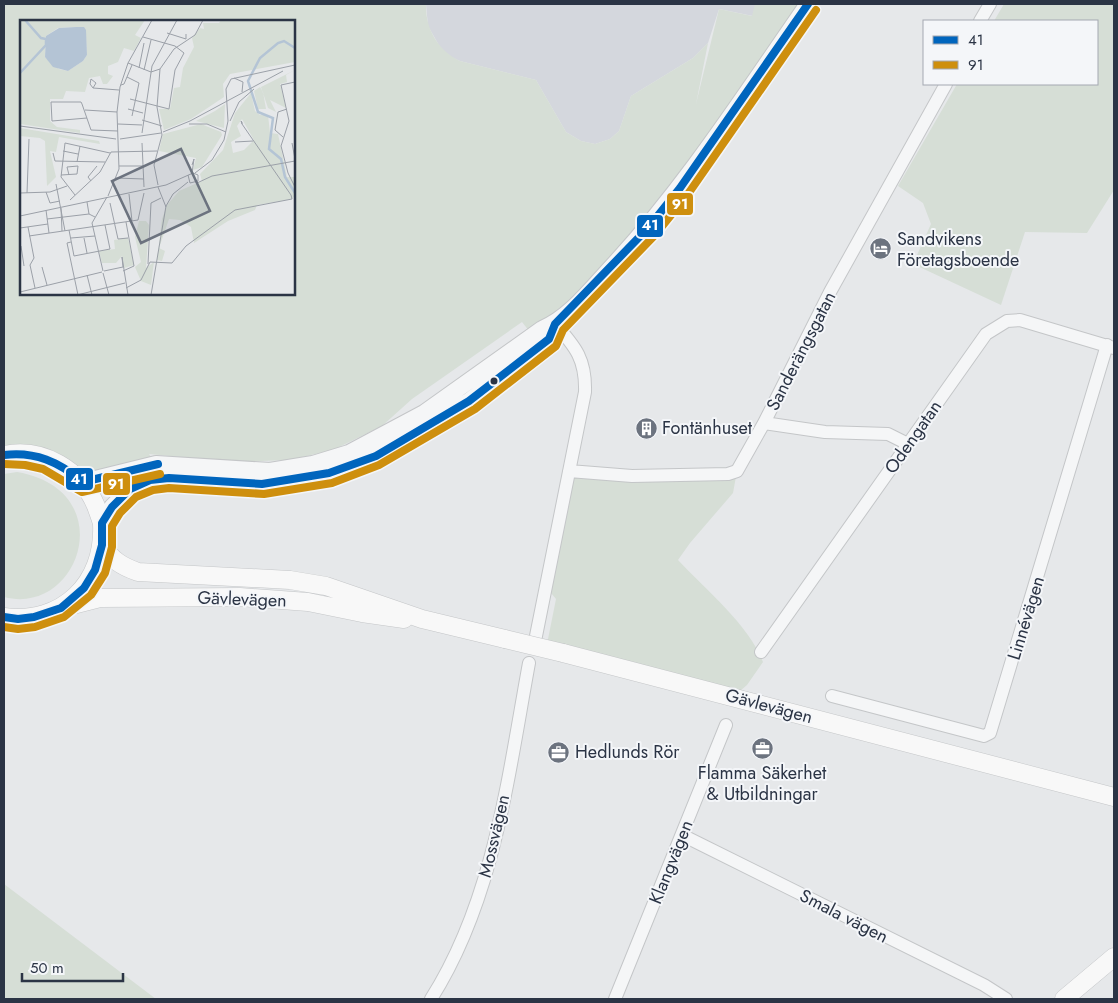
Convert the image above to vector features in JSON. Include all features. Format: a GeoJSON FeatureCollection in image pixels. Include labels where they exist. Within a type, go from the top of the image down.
{"type":"FeatureCollection","features":[{"type":"Feature","properties":{"kind":"main road"},"geometry":{"type":"LineString","coordinates":[[7,454],[40,456],[56,462],[82,482],[91,495],[102,523],[102,545],[95,570],[84,588],[61,608]]}},
{"type":"Feature","properties":{"kind":"main road","name":"Gävlevägen"},"geometry":{"type":"LineString","coordinates":[[102,545],[111,558],[123,567],[138,572],[290,580],[326,586],[422,619],[563,653],[1114,797]]}},
{"type":"Feature","properties":{"kind":"main road","name":"Gävlevägen"},"geometry":{"type":"LineString","coordinates":[[4,617],[18,619],[34,617],[100,598],[240,597],[308,602],[362,614],[422,619]]}},
{"type":"Feature","properties":{"kind":"main road"},"geometry":{"type":"LineString","coordinates":[[1064,999],[1114,957]]}},
{"type":"Feature","properties":{"kind":"street"},"geometry":{"type":"LineString","coordinates":[[82,482],[156,464],[262,484],[330,473],[376,456],[468,401],[549,339],[555,324],[624,255],[680,188],[808,4]]}},
{"type":"Feature","properties":{"kind":"street"},"geometry":{"type":"LineString","coordinates":[[981,20],[990,4]]}},
{"type":"Feature","properties":{"kind":"street","name":"Sanderängsgatan"},"geometry":{"type":"LineString","coordinates":[[569,471],[632,476],[734,473],[738,471],[830,292],[945,85]]}},
{"type":"Feature","properties":{"kind":"street","name":"Odengatan"},"geometry":{"type":"LineString","coordinates":[[761,652],[986,334],[996,325],[1007,320],[1033,322],[1111,347]]}},
{"type":"Feature","properties":{"kind":"street"},"geometry":{"type":"LineString","coordinates":[[536,636],[582,416],[585,374],[582,359],[572,342],[555,324]]}},
{"type":"Feature","properties":{"kind":"street","name":"Linnévägen"},"geometry":{"type":"LineString","coordinates":[[832,696],[984,736],[990,733],[1111,347]]}},
{"type":"Feature","properties":{"kind":"street"},"geometry":{"type":"LineString","coordinates":[[764,423],[825,432],[888,434],[908,444]]}},
{"type":"Feature","properties":{"kind":"street"},"geometry":{"type":"LineString","coordinates":[[102,523],[112,507],[130,489],[150,480],[216,475]]}},
{"type":"Feature","properties":{"kind":"street","name":"Mossvägen"},"geometry":{"type":"LineString","coordinates":[[431,999],[457,950],[482,886],[499,826],[529,663]]}},
{"type":"Feature","properties":{"kind":"street","name":"Klangvägen"},"geometry":{"type":"LineString","coordinates":[[615,999],[726,725]]}},
{"type":"Feature","properties":{"kind":"street","name":"Smala vägen"},"geometry":{"type":"LineString","coordinates":[[682,835],[984,985],[1006,999]]}},
{"type":"Feature","properties":{"kind":"shaded area"},"geometry":{"type":"Polygon","coordinates":[[[4,4],[426,4],[428,22],[434,38],[452,57],[460,61],[536,80],[566,132],[581,141],[595,144],[610,139],[619,131],[631,96],[693,58],[708,43],[696,104],[719,9],[752,16],[755,4],[808,4],[648,228],[533,336],[522,322],[412,399],[382,426],[333,450],[289,460],[232,462],[149,454],[156,464],[96,480],[68,469],[4,454],[4,4]]]}},
{"type":"Feature","properties":{"kind":"shaded area"},"geometry":{"type":"Polygon","coordinates":[[[426,4],[780,4],[753,16],[719,9],[708,43],[693,58],[631,96],[619,131],[610,139],[595,144],[581,141],[566,132],[536,80],[460,61],[449,56],[440,47],[428,26],[426,4]]]}},
{"type":"Feature","properties":{"kind":"shaded area"},"geometry":{"type":"Polygon","coordinates":[[[1004,4],[1114,4],[1114,190],[1087,233],[1025,232],[1001,305],[913,264],[931,224],[923,203],[898,186],[956,85],[1098,85],[1098,20],[995,20],[1004,4]]]}},
{"type":"Feature","properties":{"kind":"shaded area"},"geometry":{"type":"Polygon","coordinates":[[[569,471],[737,471],[733,493],[690,543],[678,560],[737,621],[748,635],[763,662],[747,685],[733,697],[546,649],[556,599],[546,587],[569,471]]]}},
{"type":"Feature","properties":{"kind":"shaded area"},"geometry":{"type":"Polygon","coordinates":[[[17,472],[50,483],[70,502],[79,525],[78,549],[69,571],[53,588],[31,598],[4,597],[4,474],[17,472]]]}},
{"type":"Feature","properties":{"kind":"shaded area"},"geometry":{"type":"Polygon","coordinates":[[[4,884],[156,999],[4,999],[4,884]]]}},
{"type":"Feature","properties":{"kind":"transit line","name":"41"},"geometry":{"type":"LineString","coordinates":[[4,617],[18,619],[34,617],[61,608],[84,588],[95,570],[102,545],[102,523],[112,507],[130,489],[150,480],[169,478],[262,484],[329,473],[376,456],[469,401],[549,339],[555,324],[648,228],[680,188],[808,4]]}},
{"type":"Feature","properties":{"kind":"transit line","name":"91"},"geometry":{"type":"LineString","coordinates":[[4,627],[18,629],[35,627],[64,617],[91,595],[105,573],[112,547],[112,526],[120,513],[136,497],[153,490],[169,488],[264,494],[332,483],[379,465],[475,409],[556,346],[563,330],[655,235],[688,194],[816,10]]}},
{"type":"Feature","properties":{"kind":"transit line","name":"41"},"geometry":{"type":"LineString","coordinates":[[4,455],[26,455],[46,460],[65,469],[83,482],[158,464]]}},
{"type":"Feature","properties":{"kind":"transit line","name":"91"},"geometry":{"type":"LineString","coordinates":[[4,464],[25,465],[43,469],[82,492],[160,474]]}},
{"type":"Feature","properties":{"kind":"place","name":"Sandvikens Företagsboende"},"geometry":{"type":"Point","coordinates":[881,249]}},
{"type":"Feature","properties":{"kind":"place","name":"Fontänhuset"},"geometry":{"type":"Point","coordinates":[646,428]}},
{"type":"Feature","properties":{"kind":"place","name":"Flamma Säkerhet & Utbildningar"},"geometry":{"type":"Point","coordinates":[762,748]}},
{"type":"Feature","properties":{"kind":"place","name":"Hedlunds Rör"},"geometry":{"type":"Point","coordinates":[559,752]}}]}
